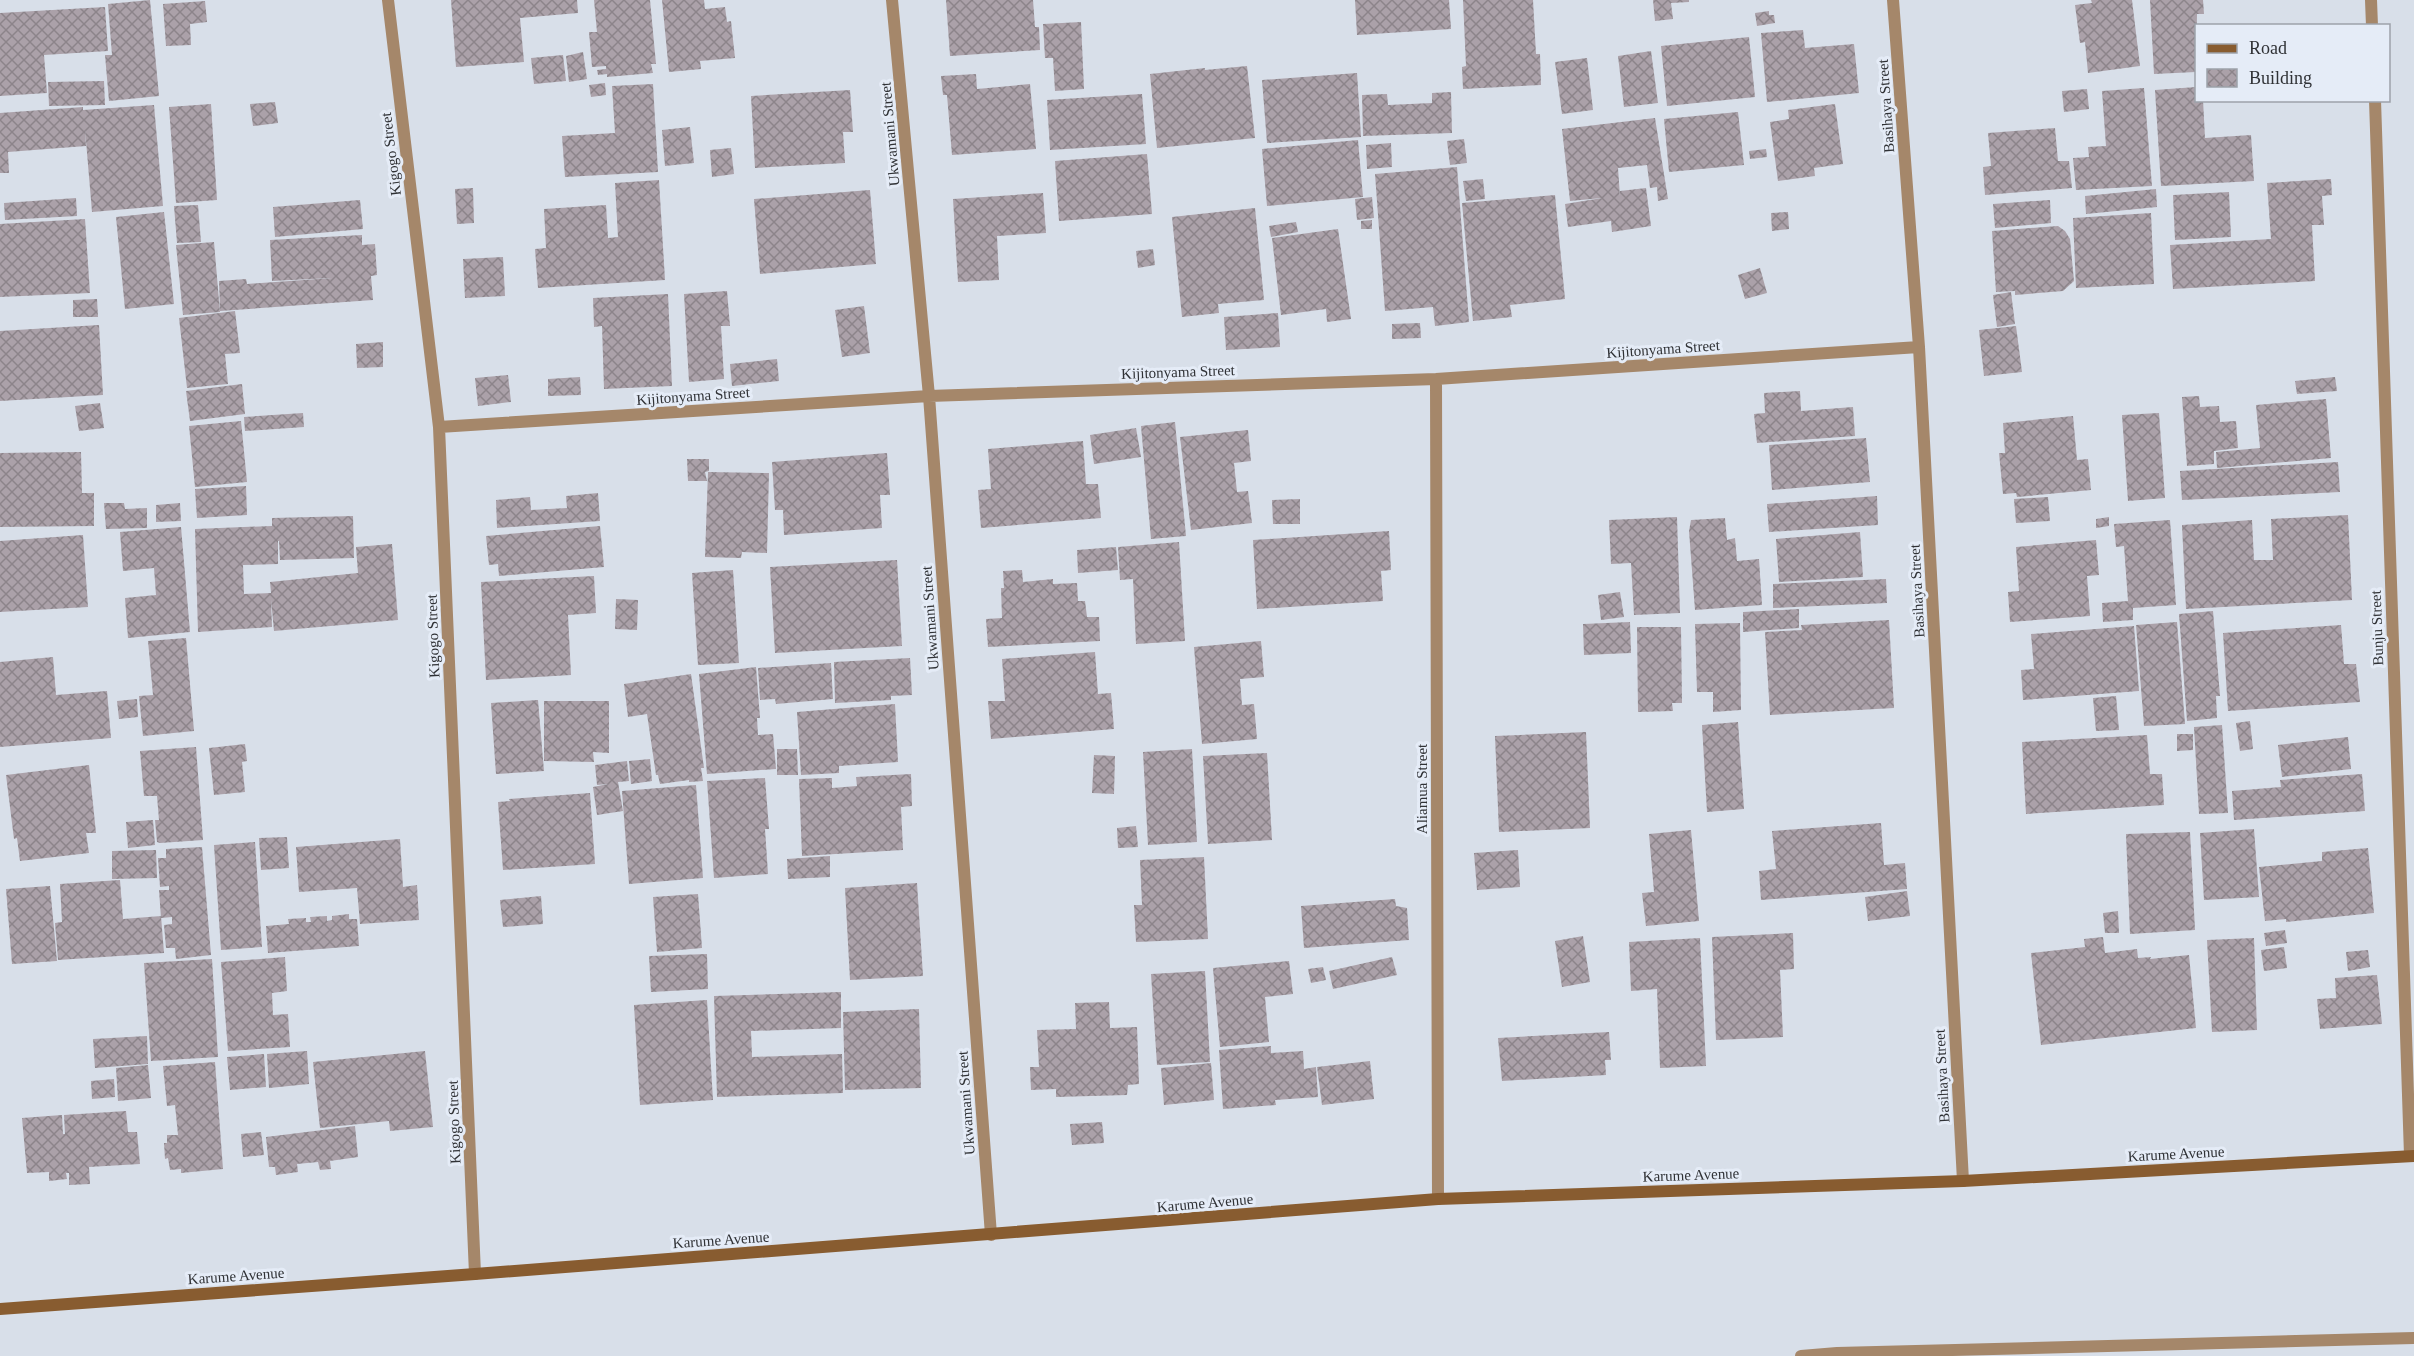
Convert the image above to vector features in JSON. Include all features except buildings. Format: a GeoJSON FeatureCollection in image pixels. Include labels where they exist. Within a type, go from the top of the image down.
{"type":"FeatureCollection","features":[{"type":"Feature","properties":{"kind":"main road","name":"Karume Avenue"},"geometry":{"type":"LineString","coordinates":[[0,1309],[991,1235],[1438,1199],[1963,1181],[2412,1156]]}},
{"type":"Feature","properties":{"kind":"street","name":"Kigogo Street"},"geometry":{"type":"LineString","coordinates":[[388,0],[439,427],[475,1274]]}},
{"type":"Feature","properties":{"kind":"street","name":"Ukwamani Street"},"geometry":{"type":"LineString","coordinates":[[892,0],[929,396],[991,1235]]}},
{"type":"Feature","properties":{"kind":"street","name":"Basihaya Street"},"geometry":{"type":"LineString","coordinates":[[1893,0],[1919,347],[1963,1181]]}},
{"type":"Feature","properties":{"kind":"street"},"geometry":{"type":"LineString","coordinates":[[2371,0],[2372,24]]}},
{"type":"Feature","properties":{"kind":"street","name":"Bunju Street"},"geometry":{"type":"LineString","coordinates":[[2375,102],[2412,1156]]}},
{"type":"Feature","properties":{"kind":"street","name":"Kijitonyama Street"},"geometry":{"type":"LineString","coordinates":[[439,427],[929,396],[1436,379],[1919,347]]}},
{"type":"Feature","properties":{"kind":"street","name":"Aliamua Street"},"geometry":{"type":"LineString","coordinates":[[1436,379],[1438,1199]]}},
{"type":"Feature","properties":{"kind":"street"},"geometry":{"type":"LineString","coordinates":[[1801,1356],[2414,1338]]}}]}
